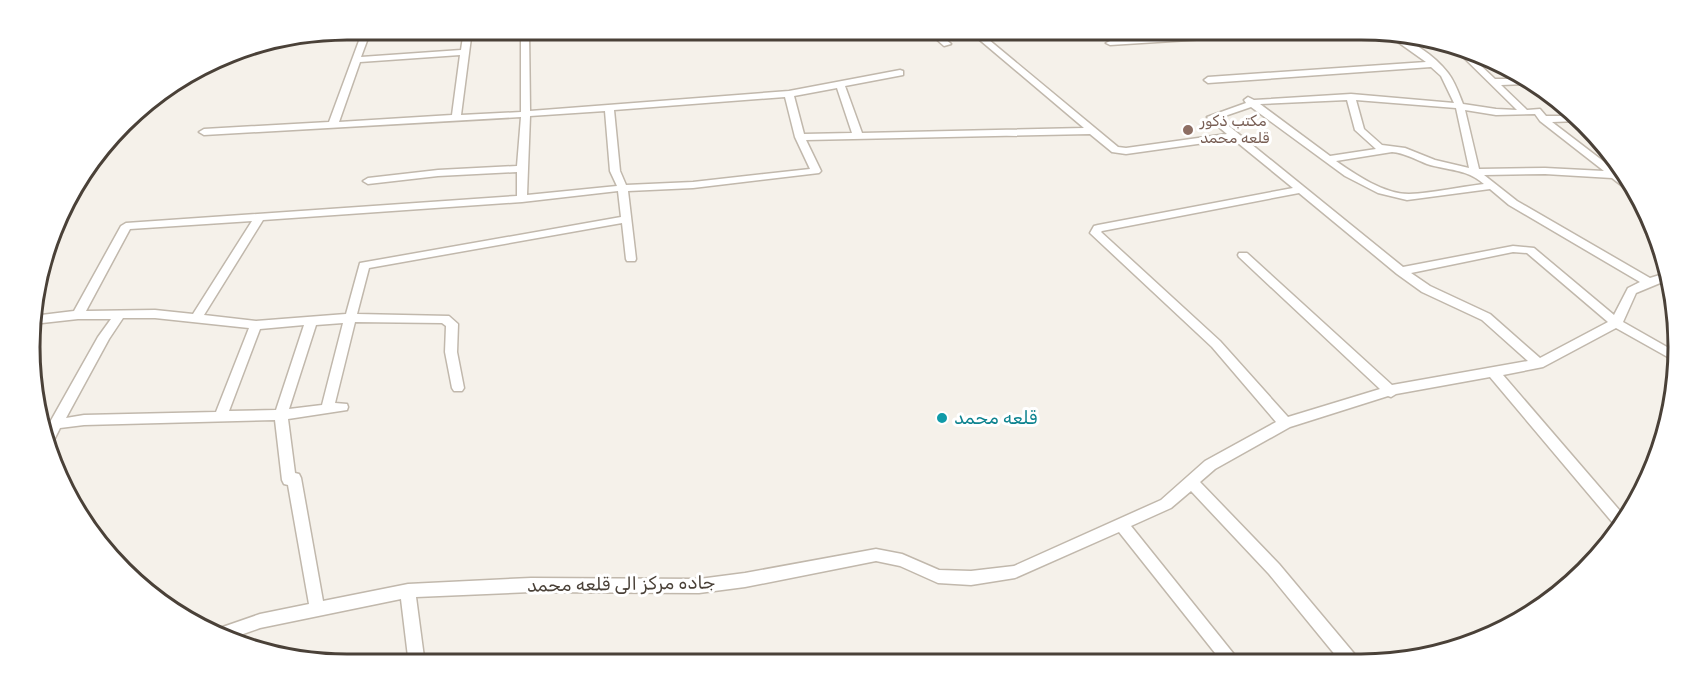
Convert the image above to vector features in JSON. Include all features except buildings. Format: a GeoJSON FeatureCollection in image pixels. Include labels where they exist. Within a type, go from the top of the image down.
{"type":"FeatureCollection","features":[{"type":"Feature","properties":{"kind":"street"},"geometry":{"type":"LineString","coordinates":[[333,125],[363,40]]}},
{"type":"Feature","properties":{"kind":"street"},"geometry":{"type":"LineString","coordinates":[[456,117],[466,40]]}},
{"type":"Feature","properties":{"kind":"street"},"geometry":{"type":"LineString","coordinates":[[522,199],[526,114],[525,40]]}},
{"type":"Feature","properties":{"kind":"street"},"geometry":{"type":"LineString","coordinates":[[941,40],[947,45]]}},
{"type":"Feature","properties":{"kind":"street"},"geometry":{"type":"LineString","coordinates":[[984,40],[1091,131],[1120,151],[1234,136]]}},
{"type":"Feature","properties":{"kind":"street"},"geometry":{"type":"LineString","coordinates":[[1110,43],[1157,40]]}},
{"type":"Feature","properties":{"kind":"street"},"geometry":{"type":"LineString","coordinates":[[1404,43],[1445,75],[1460,106],[1475,172],[1514,203],[1648,282]]}},
{"type":"Feature","properties":{"kind":"street"},"geometry":{"type":"LineString","coordinates":[[356,60],[464,52]]}},
{"type":"Feature","properties":{"kind":"street"},"geometry":{"type":"LineString","coordinates":[[1474,63],[1525,113]]}},
{"type":"Feature","properties":{"kind":"street"},"geometry":{"type":"LineString","coordinates":[[1208,80],[1433,64]]}},
{"type":"Feature","properties":{"kind":"street"},"geometry":{"type":"LineString","coordinates":[[204,132],[526,114],[789,94],[900,73]]}},
{"type":"Feature","properties":{"kind":"street"},"geometry":{"type":"LineString","coordinates":[[1492,82],[1514,82]]}},
{"type":"Feature","properties":{"kind":"street"},"geometry":{"type":"LineString","coordinates":[[840,85],[858,136]]}},
{"type":"Feature","properties":{"kind":"street"},"geometry":{"type":"LineString","coordinates":[[78,315],[126,226],[522,199],[623,188],[693,185],[816,171],[800,137],[789,94]]}},
{"type":"Feature","properties":{"kind":"street"},"geometry":{"type":"LineString","coordinates":[[1351,97],[1360,130],[1379,147],[1388,150]]}},
{"type":"Feature","properties":{"kind":"street"},"geometry":{"type":"LineString","coordinates":[[1539,364],[1486,317],[1426,289],[1401,271],[1212,117],[1250,102],[1351,97],[1460,106],[1496,112],[1537,111],[1614,174]]}},
{"type":"Feature","properties":{"kind":"street"},"geometry":{"type":"LineString","coordinates":[[1250,102],[1348,174],[1382,191],[1407,197],[1493,186]]}},
{"type":"Feature","properties":{"kind":"street"},"geometry":{"type":"LineString","coordinates":[[609,107],[615,171],[623,188],[631,259]]}},
{"type":"Feature","properties":{"kind":"street"},"geometry":{"type":"LineString","coordinates":[[1544,119],[1565,119]]}},
{"type":"Feature","properties":{"kind":"street"},"geometry":{"type":"LineString","coordinates":[[800,137],[1091,131]]}},
{"type":"Feature","properties":{"kind":"street"},"geometry":{"type":"LineString","coordinates":[[1330,159],[1402,150],[1432,162],[1475,172],[1545,171],[1614,175]]}},
{"type":"Feature","properties":{"kind":"street"},"geometry":{"type":"LineString","coordinates":[[368,181],[522,169]]}},
{"type":"Feature","properties":{"kind":"street"},"geometry":{"type":"LineString","coordinates":[[1285,423],[1216,344],[1095,233],[1098,228],[1300,190]]}},
{"type":"Feature","properties":{"kind":"street"},"geometry":{"type":"LineString","coordinates":[[196,318],[260,216]]}},
{"type":"Feature","properties":{"kind":"street"},"geometry":{"type":"LineString","coordinates":[[327,409],[364,266],[625,219]]}},
{"type":"Feature","properties":{"kind":"street"},"geometry":{"type":"LineString","coordinates":[[1401,271],[1524,248],[1535,252],[1616,323],[1668,352]]}},
{"type":"Feature","properties":{"kind":"street"},"geometry":{"type":"LineString","coordinates":[[1243,255],[1391,392]]}},
{"type":"Feature","properties":{"kind":"street"},"geometry":{"type":"LineString","coordinates":[[1616,323],[1632,291],[1648,282],[1660,279]]}},
{"type":"Feature","properties":{"kind":"street"},"geometry":{"type":"LineString","coordinates":[[52,430],[104,337],[120,314]]}},
{"type":"Feature","properties":{"kind":"street"},"geometry":{"type":"LineString","coordinates":[[42,319],[78,315],[156,314],[256,325],[351,318],[445,319],[452,324],[451,352],[458,388]]}},
{"type":"Feature","properties":{"kind":"street"},"geometry":{"type":"LineString","coordinates":[[311,321],[281,415],[289,480],[294,478],[317,608],[312,611]]}},
{"type":"Feature","properties":{"kind":"street","name":"جاده مرکز الی قلعه محمد"},"geometry":{"type":"LineString","coordinates":[[231,631],[260,621],[408,591],[543,585],[699,586],[745,580],[876,555],[902,560],[938,576],[971,578],[1015,572],[1166,504],[1210,465],[1285,423],[1391,392],[1539,364],[1616,323]]}},
{"type":"Feature","properties":{"kind":"street"},"geometry":{"type":"LineString","coordinates":[[220,418],[256,325]]}},
{"type":"Feature","properties":{"kind":"street"},"geometry":{"type":"LineString","coordinates":[[1494,373],[1616,517]]}},
{"type":"Feature","properties":{"kind":"street"},"geometry":{"type":"LineString","coordinates":[[55,424],[84,420],[281,415],[342,407]]}},
{"type":"Feature","properties":{"kind":"street"},"geometry":{"type":"LineString","coordinates":[[1191,482],[1274,569],[1344,654]]}},
{"type":"Feature","properties":{"kind":"street"},"geometry":{"type":"LineString","coordinates":[[1121,524],[1226,654]]}},
{"type":"Feature","properties":{"kind":"street"},"geometry":{"type":"LineString","coordinates":[[408,591],[416,654]]}},
{"type":"Feature","properties":{"kind":"place","name":"مکتب ذکور قلعه محمد"},"geometry":{"type":"Point","coordinates":[1188,130]}},
{"type":"Feature","properties":{"kind":"place","name":"قلعه محمد"},"geometry":{"type":"Point","coordinates":[942,418]}}]}
